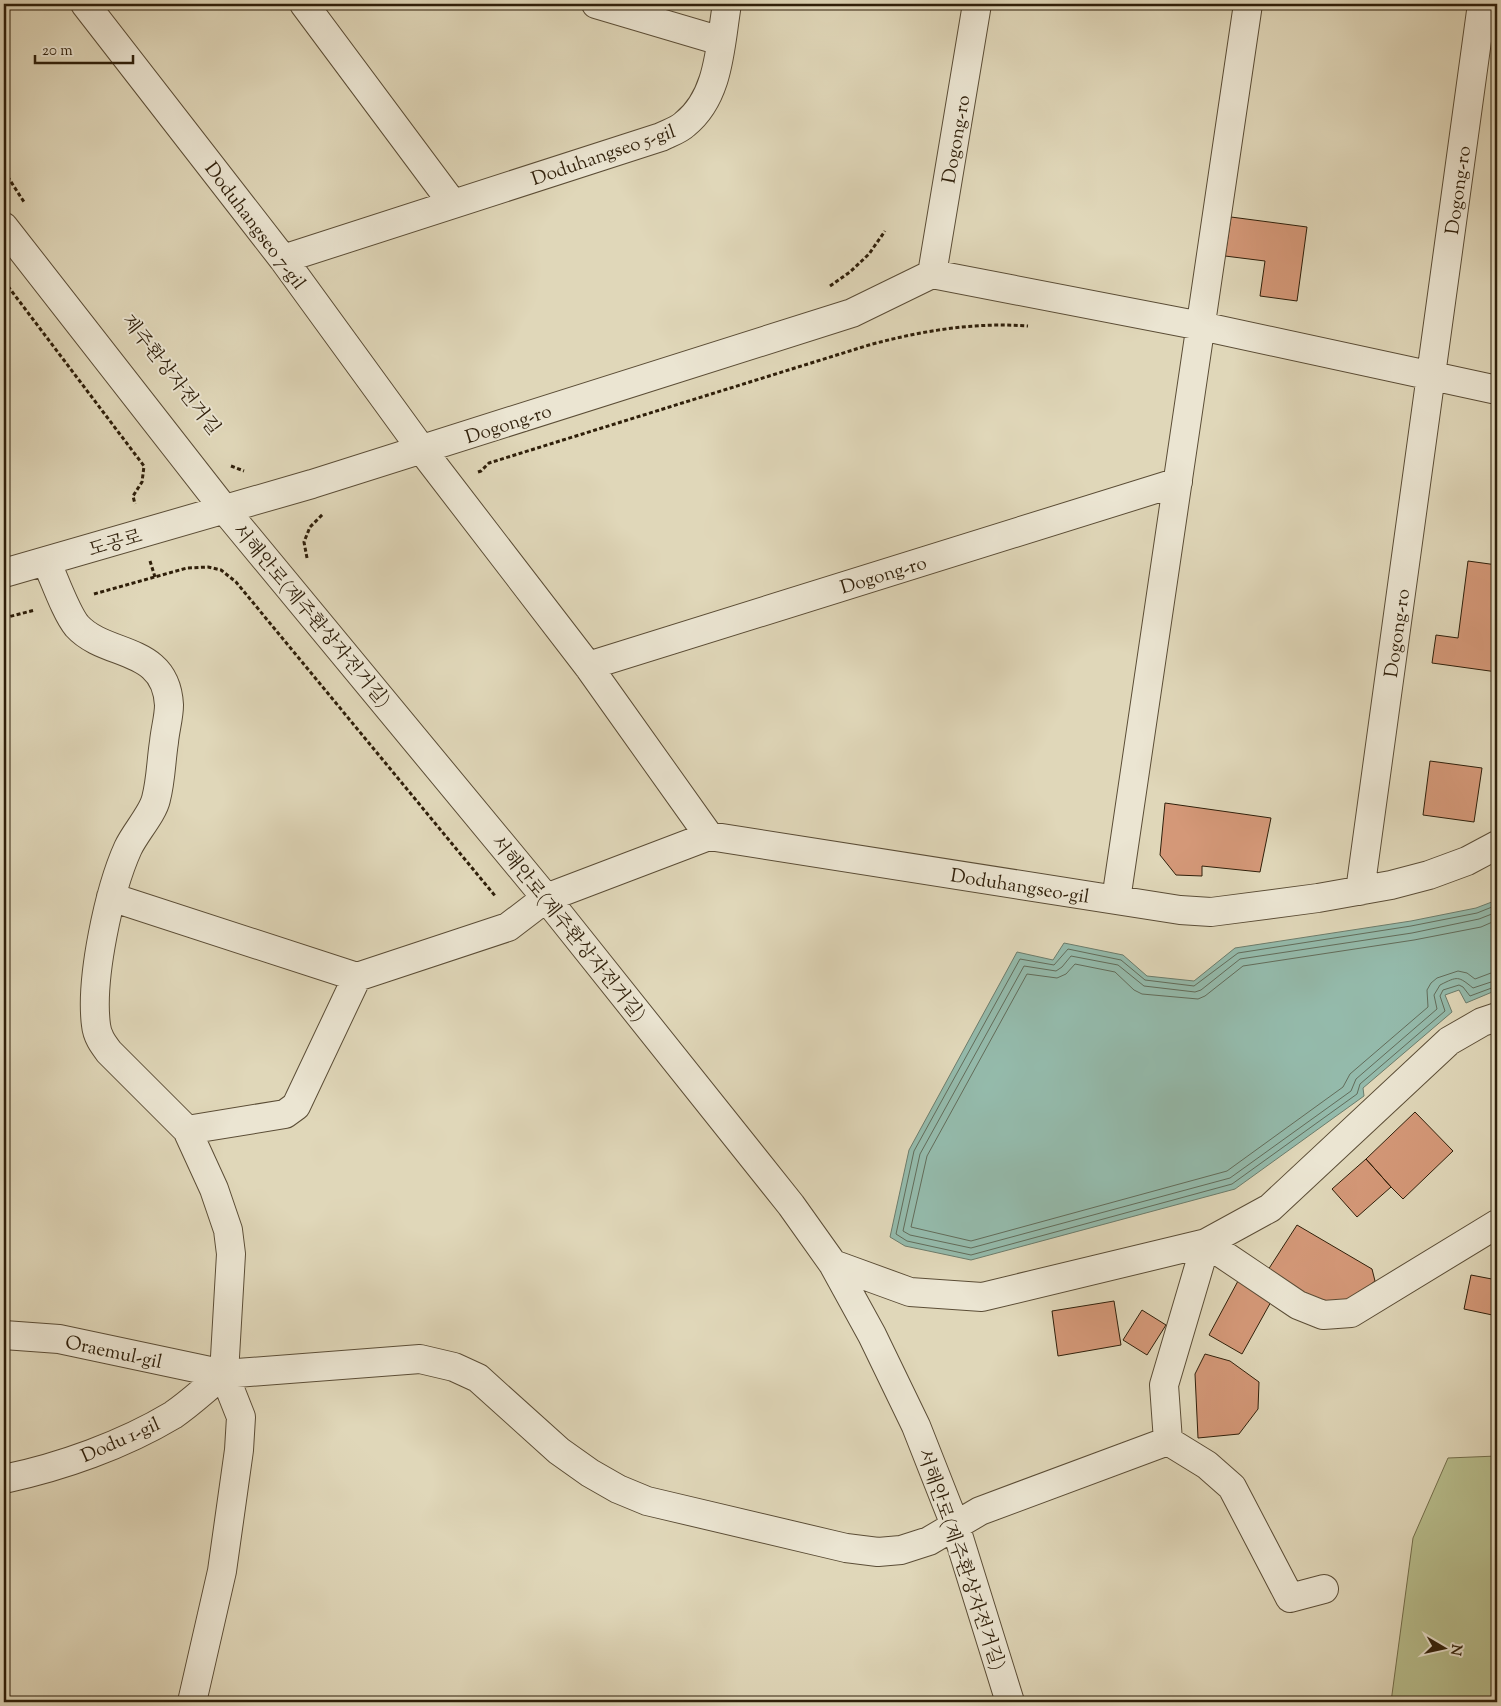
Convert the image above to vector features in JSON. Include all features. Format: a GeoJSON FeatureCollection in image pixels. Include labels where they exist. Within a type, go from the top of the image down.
{"type":"FeatureCollection","features":[{"type":"Feature","properties":{"kind":"street","name":"Doduhangseo 7-gil"},"geometry":{"type":"LineString","coordinates":[[85,4],[283,259],[422,450]]}},
{"type":"Feature","properties":{"kind":"street"},"geometry":{"type":"LineString","coordinates":[[304,4],[453,204]]}},
{"type":"Feature","properties":{"kind":"street"},"geometry":{"type":"LineString","coordinates":[[596,4],[721,41]]}},
{"type":"Feature","properties":{"kind":"street","name":"Doduhangseo 5-gil"},"geometry":{"type":"LineString","coordinates":[[283,259],[662,137],[685,125],[702,106],[714,80],[727,4]]}},
{"type":"Feature","properties":{"kind":"street","name":"Dogong-ro"},"geometry":{"type":"LineString","coordinates":[[225,510],[422,450],[852,313],[932,274],[977,4]]}},
{"type":"Feature","properties":{"kind":"street"},"geometry":{"type":"LineString","coordinates":[[1116,900],[1248,4]]}},
{"type":"Feature","properties":{"kind":"street","name":"Dogong-ro"},"geometry":{"type":"LineString","coordinates":[[1360,892],[1482,4]]}},
{"type":"Feature","properties":{"kind":"street","name":"서해안로(제주환상자전거길)"},"geometry":{"type":"LineString","coordinates":[[4,227],[225,510],[546,898],[791,1205],[833,1264],[872,1335],[916,1426],[955,1525],[1010,1702]]}},
{"type":"Feature","properties":{"kind":"street"},"geometry":{"type":"LineString","coordinates":[[932,274],[1201,326],[1497,390]]}},
{"type":"Feature","properties":{"kind":"street"},"geometry":{"type":"LineString","coordinates":[[422,450],[588,666],[709,836]]}},
{"type":"Feature","properties":{"kind":"street","name":"Dogong-ro"},"geometry":{"type":"LineString","coordinates":[[588,666],[1178,482]]}},
{"type":"Feature","properties":{"kind":"street","name":"도공로"},"geometry":{"type":"LineString","coordinates":[[4,573],[225,510]]}},
{"type":"Feature","properties":{"kind":"street"},"geometry":{"type":"LineString","coordinates":[[46,561],[77,626],[92,637],[140,658],[155,668],[164,683],[169,705],[156,800],[128,848],[111,897],[95,988],[96,1026],[100,1040],[109,1052],[187,1130],[214,1189],[228,1230],[231,1254],[224,1374],[241,1417],[222,1570],[192,1702]]}},
{"type":"Feature","properties":{"kind":"street","name":"Doduhangseo-gil"},"geometry":{"type":"LineString","coordinates":[[357,977],[508,927],[546,898],[709,836],[1180,910],[1212,912],[1360,892],[1430,875],[1467,860],[1497,844]]}},
{"type":"Feature","properties":{"kind":"street"},"geometry":{"type":"LineString","coordinates":[[111,897],[357,977],[296,1106],[285,1114],[187,1130]]}},
{"type":"Feature","properties":{"kind":"street"},"geometry":{"type":"LineString","coordinates":[[833,1264],[910,1292],[982,1297],[1206,1243],[1270,1208],[1449,1041],[1482,1022],[1497,1017]]}},
{"type":"Feature","properties":{"kind":"street"},"geometry":{"type":"LineString","coordinates":[[1206,1243],[1298,1305],[1323,1315],[1351,1313],[1497,1224]]}},
{"type":"Feature","properties":{"kind":"street"},"geometry":{"type":"LineString","coordinates":[[1206,1243],[1164,1385],[1168,1442],[1207,1465],[1232,1488],[1290,1598],[1324,1589]]}},
{"type":"Feature","properties":{"kind":"street","name":"Oraemul-gil"},"geometry":{"type":"LineString","coordinates":[[4,1335],[59,1339],[224,1374],[420,1359],[454,1367],[478,1378],[559,1451],[590,1473],[618,1489],[647,1501],[846,1548],[878,1552],[901,1550],[929,1541],[980,1511],[1168,1442]]}},
{"type":"Feature","properties":{"kind":"street","name":"Dodu 1-gil"},"geometry":{"type":"LineString","coordinates":[[4,1478],[65,1464],[135,1434],[174,1414],[224,1374]]}},
{"type":"Feature","properties":{"kind":"path"},"geometry":{"type":"LineString","coordinates":[[4,171],[28,208]]}},
{"type":"Feature","properties":{"kind":"path"},"geometry":{"type":"LineString","coordinates":[[4,281],[144,466],[142,482],[133,496]]}},
{"type":"Feature","properties":{"kind":"path"},"geometry":{"type":"LineString","coordinates":[[481,471],[489,463],[902,336],[946,328],[985,325],[1036,328]]}},
{"type":"Feature","properties":{"kind":"path","name":"제주환상자전거길"},"geometry":{"type":"LineString","coordinates":[[225,461],[243,471],[250,470]]}},
{"type":"Feature","properties":{"kind":"path"},"geometry":{"type":"LineString","coordinates":[[4,618],[188,568],[208,567],[221,570],[236,582],[500,902]]}},
{"type":"Feature","properties":{"kind":"shaded area"},"geometry":{"type":"Polygon","coordinates":[[[1497,1456],[1497,1702],[1391,1702],[1413,1538],[1448,1458],[1497,1456]]]}},
{"type":"Feature","properties":{"kind":"water"},"geometry":{"type":"Polygon","coordinates":[[[1497,900],[1497,990],[1466,1003],[1459,990],[1445,995],[1452,1012],[1363,1088],[1364,1096],[1235,1189],[971,1260],[905,1246],[890,1237],[909,1150],[1017,952],[1053,960],[1064,943],[1123,955],[1147,976],[1194,981],[1235,948],[1411,921],[1476,908],[1497,900]]]}},
{"type":"Feature","properties":{"kind":"building"},"geometry":{"type":"Polygon","coordinates":[[[1231,217],[1307,227],[1297,301],[1260,296],[1265,261],[1225,256],[1231,217]]]}},
{"type":"Feature","properties":{"kind":"building"},"geometry":{"type":"Polygon","coordinates":[[[1468,561],[1497,565],[1497,672],[1432,663],[1436,635],[1458,638],[1468,561]]]}},
{"type":"Feature","properties":{"kind":"building"},"geometry":{"type":"Polygon","coordinates":[[[1430,761],[1482,768],[1474,822],[1423,815],[1430,761]]]}},
{"type":"Feature","properties":{"kind":"building"},"geometry":{"type":"Polygon","coordinates":[[[1165,803],[1271,818],[1260,872],[1202,866],[1202,876],[1176,875],[1160,855],[1165,803]]]}},
{"type":"Feature","properties":{"kind":"building"},"geometry":{"type":"Polygon","coordinates":[[[1415,1112],[1453,1151],[1403,1199],[1366,1159],[1415,1112]]]}},
{"type":"Feature","properties":{"kind":"building"},"geometry":{"type":"Polygon","coordinates":[[[1366,1159],[1391,1187],[1357,1217],[1332,1189],[1366,1159]]]}},
{"type":"Feature","properties":{"kind":"building"},"geometry":{"type":"Polygon","coordinates":[[[1297,1225],[1372,1269],[1375,1281],[1347,1304],[1327,1307],[1268,1270],[1297,1225]]]}},
{"type":"Feature","properties":{"kind":"building"},"geometry":{"type":"Polygon","coordinates":[[[1471,1275],[1497,1280],[1497,1316],[1464,1309],[1471,1275]]]}},
{"type":"Feature","properties":{"kind":"building"},"geometry":{"type":"Polygon","coordinates":[[[1238,1281],[1272,1300],[1242,1354],[1209,1335],[1238,1281]]]}},
{"type":"Feature","properties":{"kind":"building"},"geometry":{"type":"Polygon","coordinates":[[[1114,1301],[1121,1345],[1058,1356],[1052,1311],[1114,1301]]]}},
{"type":"Feature","properties":{"kind":"building"},"geometry":{"type":"Polygon","coordinates":[[[1142,1310],[1166,1325],[1147,1355],[1123,1340],[1142,1310]]]}},
{"type":"Feature","properties":{"kind":"building"},"geometry":{"type":"Polygon","coordinates":[[[1205,1354],[1230,1361],[1259,1382],[1258,1409],[1239,1434],[1198,1438],[1195,1374],[1205,1354]]]}}]}
